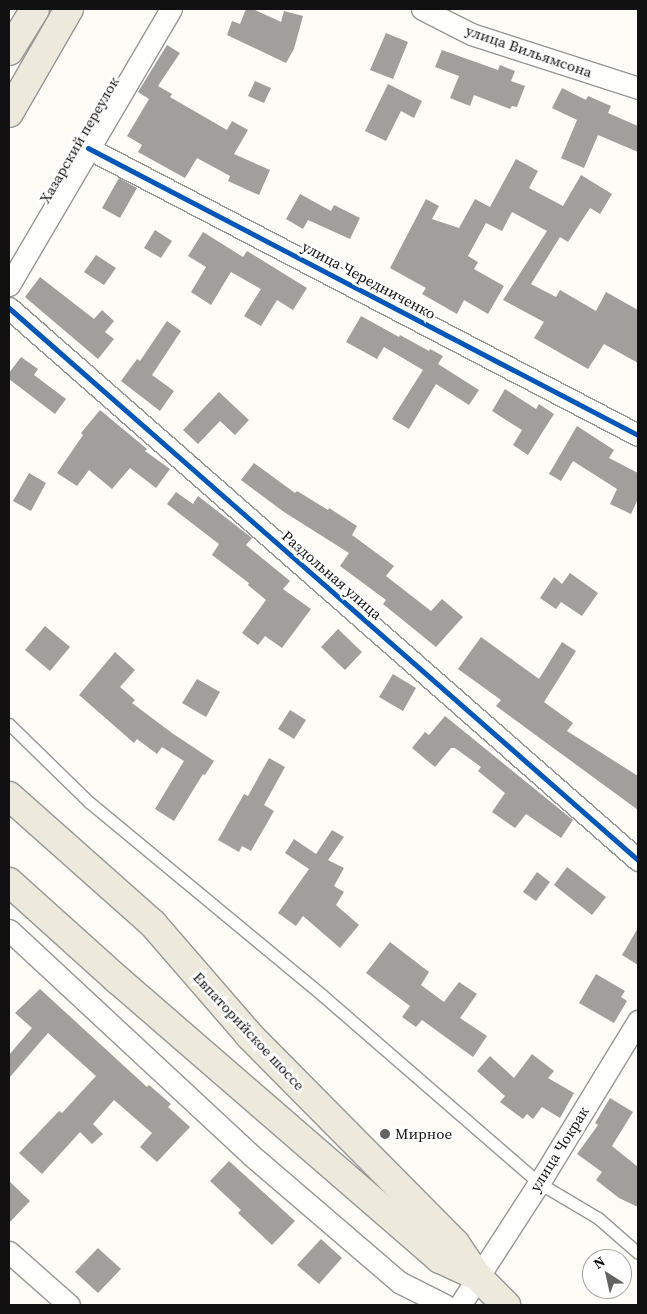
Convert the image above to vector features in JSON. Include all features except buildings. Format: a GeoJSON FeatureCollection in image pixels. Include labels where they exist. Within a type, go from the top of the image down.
{"type":"FeatureCollection","features":[{"type":"Feature","properties":{"kind":"main road"},"geometry":{"type":"LineString","coordinates":[[9,34],[28,9]]}},
{"type":"Feature","properties":{"kind":"main road"},"geometry":{"type":"LineString","coordinates":[[9,52],[35,9]]}},
{"type":"Feature","properties":{"kind":"main road"},"geometry":{"type":"LineString","coordinates":[[9,104],[68,9]]}},
{"type":"Feature","properties":{"kind":"main road"},"geometry":{"type":"LineString","coordinates":[[9,113],[68,9]]}},
{"type":"Feature","properties":{"kind":"main road"},"geometry":{"type":"LineString","coordinates":[[9,781],[153,924]]}},
{"type":"Feature","properties":{"kind":"main road","name":"Евпаторийское шоссе"},"geometry":{"type":"LineString","coordinates":[[9,796],[153,924],[249,1035],[455,1243],[478,1277],[506,1305]]}},
{"type":"Feature","properties":{"kind":"main road","name":"Евпаторийское шоссе"},"geometry":{"type":"LineString","coordinates":[[9,882],[126,987],[440,1259],[478,1277]]}},
{"type":"Feature","properties":{"kind":"street","name":"Хазарский переулок"},"geometry":{"type":"LineString","coordinates":[[9,285],[171,9]]}},
{"type":"Feature","properties":{"kind":"street","name":"улица Вильямсона"},"geometry":{"type":"LineString","coordinates":[[422,9],[471,34],[638,88]]}},
{"type":"Feature","properties":{"kind":"street","name":"улица Чередниченко"},"geometry":{"type":"LineString","coordinates":[[88,148],[638,434]]}},
{"type":"Feature","properties":{"kind":"street","name":"Раздольная улица"},"geometry":{"type":"LineString","coordinates":[[9,308],[638,860]]}},
{"type":"Feature","properties":{"kind":"street"},"geometry":{"type":"LineString","coordinates":[[9,930],[258,1161],[398,1282],[445,1305]]}},
{"type":"Feature","properties":{"kind":"street","name":"улица Чокрак"},"geometry":{"type":"LineString","coordinates":[[460,1305],[539,1183],[638,1021]]}},
{"type":"Feature","properties":{"kind":"street"},"geometry":{"type":"LineString","coordinates":[[9,1252],[69,1305]]}},
{"type":"Feature","properties":{"kind":"lane"},"geometry":{"type":"LineString","coordinates":[[9,724],[75,790],[329,1001],[539,1183],[598,1218],[638,1253]]}},
{"type":"Feature","properties":{"kind":"cycle path"},"geometry":{"type":"LineString","coordinates":[[88,148],[638,435]]}},
{"type":"Feature","properties":{"kind":"cycle path"},"geometry":{"type":"LineString","coordinates":[[9,308],[638,860]]}},
{"type":"Feature","properties":{"kind":"place","name":"Мирное"},"geometry":{"type":"Point","coordinates":[385,1134]}}]}
